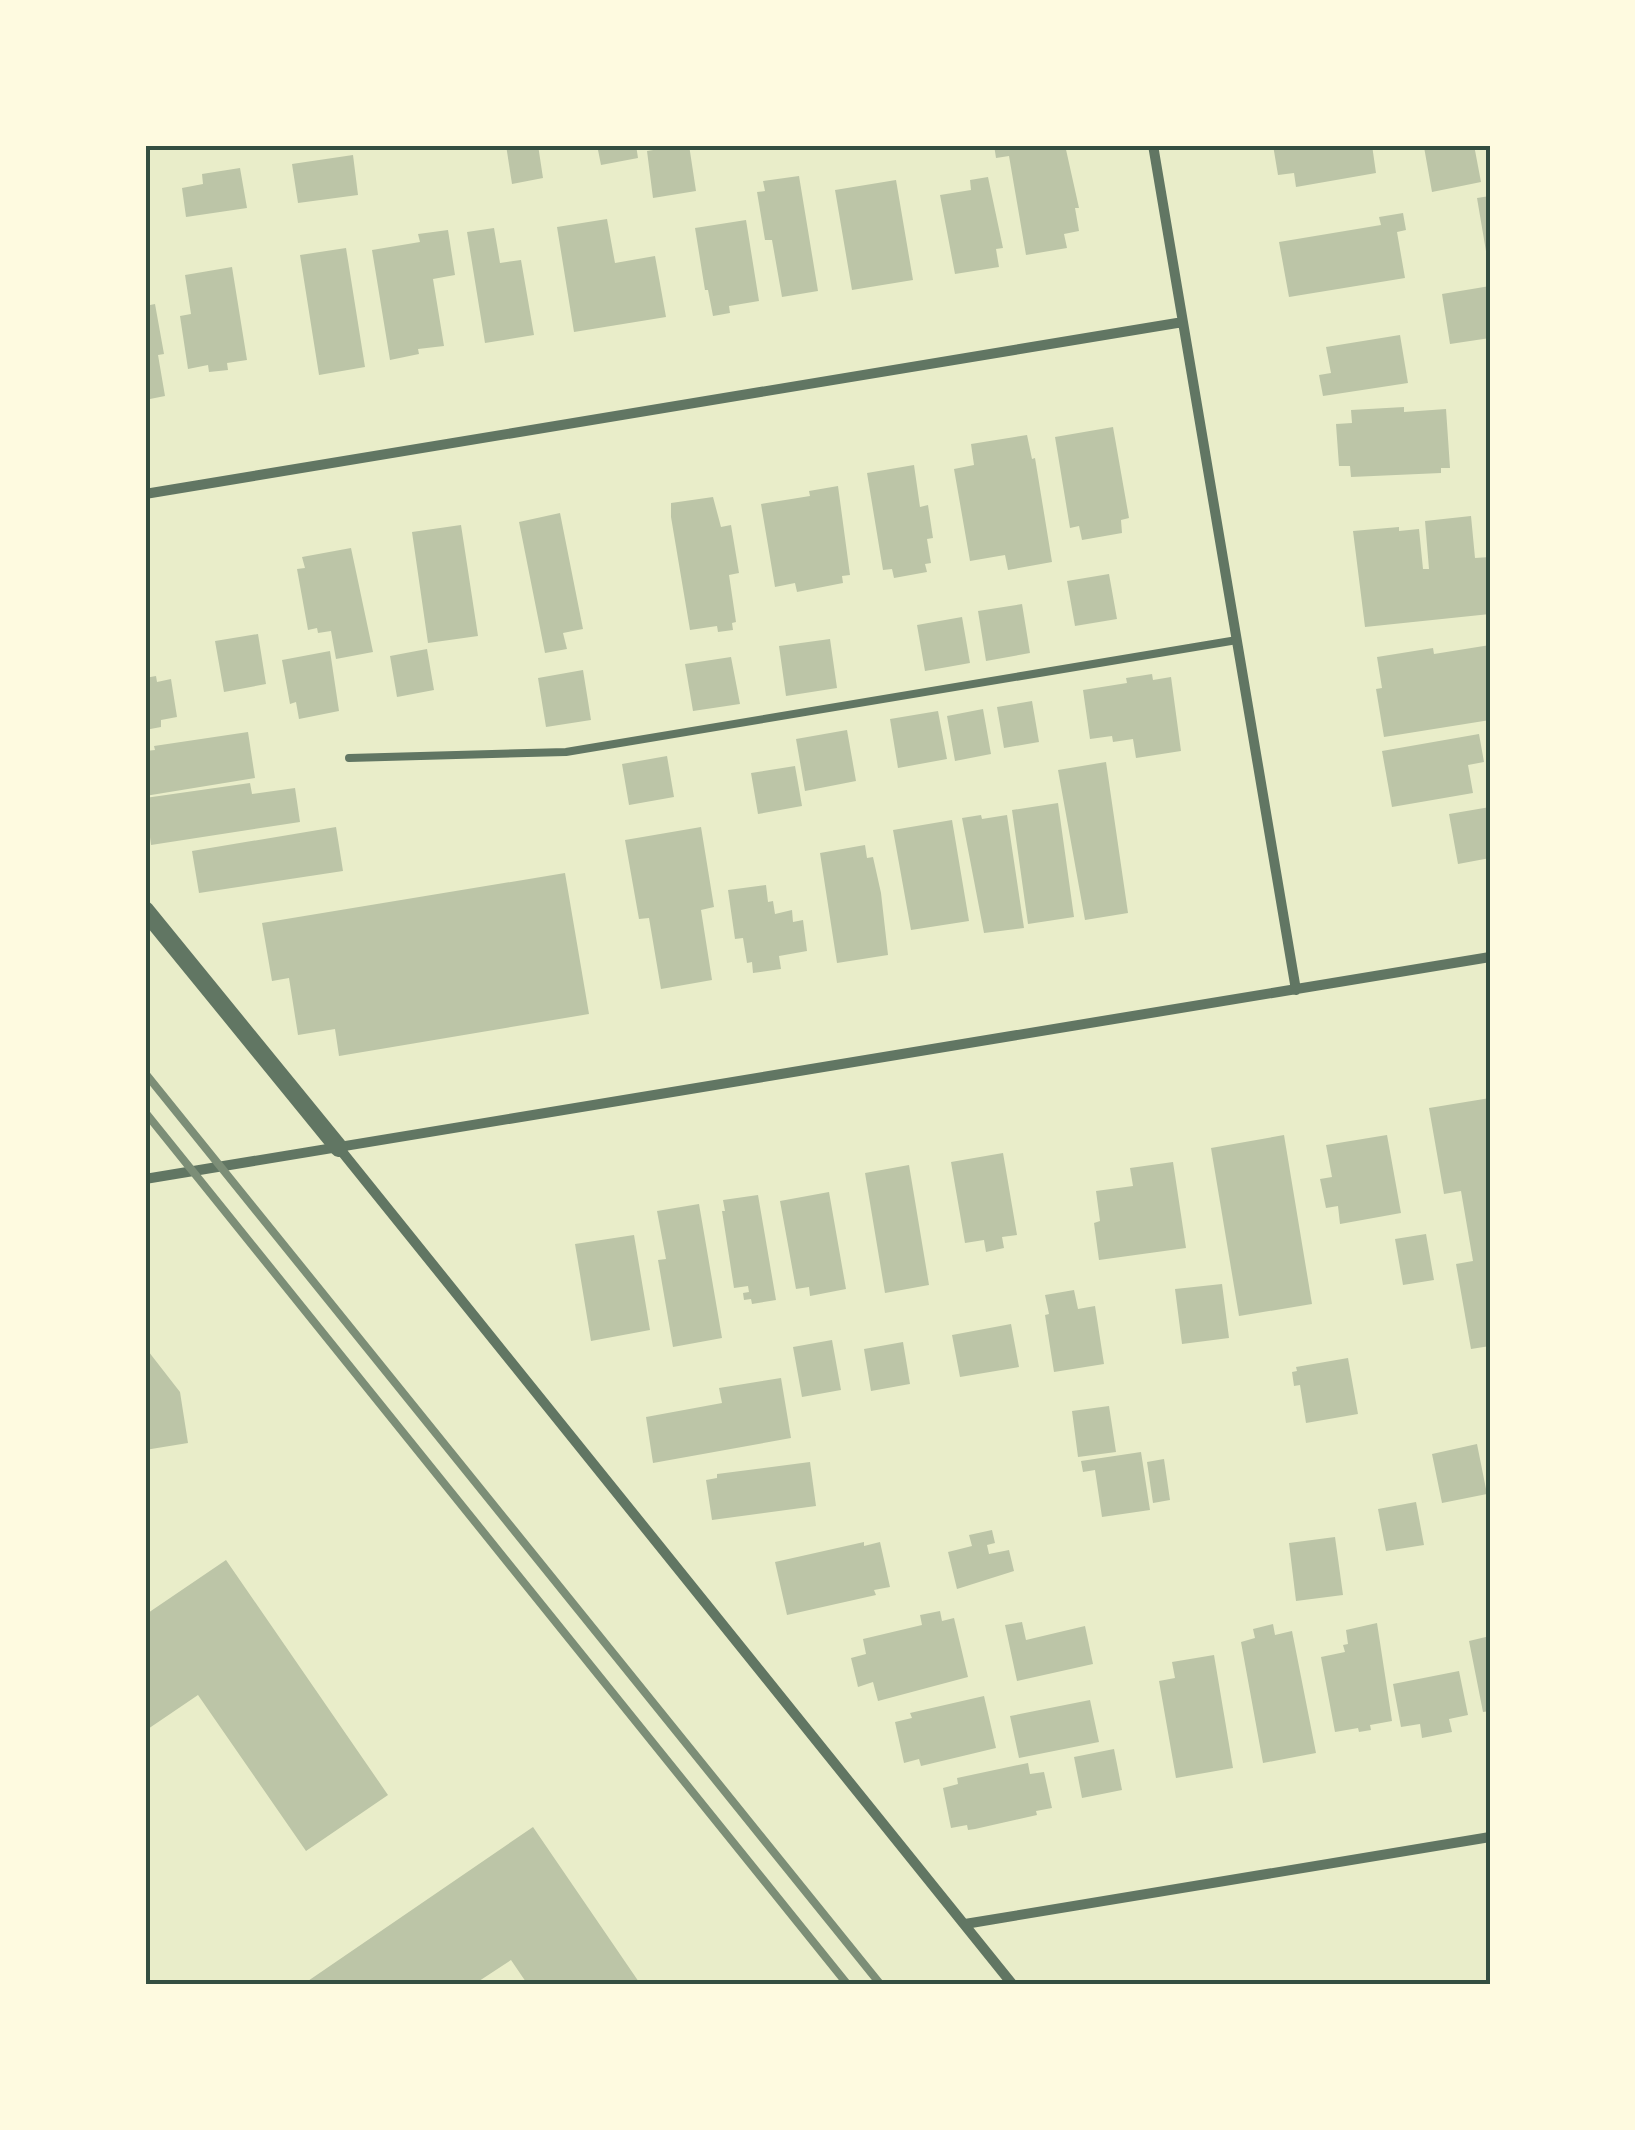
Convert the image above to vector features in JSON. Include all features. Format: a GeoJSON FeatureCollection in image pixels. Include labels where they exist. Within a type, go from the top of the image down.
{"type":"FeatureCollection","features":[{"type":"Feature","properties":{"kind":"street"},"geometry":{"type":"LineString","coordinates":[[1153,145],[1296,990]]}},
{"type":"Feature","properties":{"kind":"street"},"geometry":{"type":"LineString","coordinates":[[145,494],[1183,322]]}},
{"type":"Feature","properties":{"kind":"street"},"geometry":{"type":"LineString","coordinates":[[145,910],[1014,1985]]}},
{"type":"Feature","properties":{"kind":"street"},"geometry":{"type":"LineString","coordinates":[[145,1179],[1490,957]]}},
{"type":"Feature","properties":{"kind":"street"},"geometry":{"type":"LineString","coordinates":[[965,1924],[1490,1837]]}},
{"type":"Feature","properties":{"kind":"lane"},"geometry":{"type":"LineString","coordinates":[[350,758],[566,752],[1237,640]]}},
{"type":"Feature","properties":{"kind":"building"},"geometry":{"type":"Polygon","coordinates":[[[506,145],[538,145],[543,178],[512,184],[506,145]]]}},
{"type":"Feature","properties":{"kind":"building"},"geometry":{"type":"Polygon","coordinates":[[[597,145],[636,145],[638,158],[601,165],[597,145]]]}},
{"type":"Feature","properties":{"kind":"building"},"geometry":{"type":"Polygon","coordinates":[[[689,145],[696,191],[653,198],[647,151],[689,145]]]}},
{"type":"Feature","properties":{"kind":"building"},"geometry":{"type":"Polygon","coordinates":[[[994,145],[1065,145],[1079,208],[1075,208],[1079,231],[1064,234],[1067,248],[1026,255],[1009,156],[996,158],[994,145]]]}},
{"type":"Feature","properties":{"kind":"building"},"geometry":{"type":"Polygon","coordinates":[[[1273,145],[1372,145],[1376,173],[1296,187],[1294,173],[1278,175],[1273,145]]]}},
{"type":"Feature","properties":{"kind":"building"},"geometry":{"type":"Polygon","coordinates":[[[1474,145],[1481,182],[1432,192],[1424,147],[1474,145]]]}},
{"type":"Feature","properties":{"kind":"building"},"geometry":{"type":"Polygon","coordinates":[[[353,155],[358,195],[298,203],[292,164],[353,155]]]}},
{"type":"Feature","properties":{"kind":"building"},"geometry":{"type":"Polygon","coordinates":[[[240,168],[247,208],[186,217],[182,188],[203,184],[202,174],[240,168]]]}},
{"type":"Feature","properties":{"kind":"building"},"geometry":{"type":"Polygon","coordinates":[[[799,176],[818,291],[782,297],[772,240],[765,240],[757,192],[765,191],[763,181],[799,176]]]}},
{"type":"Feature","properties":{"kind":"building"},"geometry":{"type":"Polygon","coordinates":[[[988,177],[1003,248],[996,249],[999,267],[955,274],[940,195],[971,190],[970,180],[988,177]]]}},
{"type":"Feature","properties":{"kind":"building"},"geometry":{"type":"Polygon","coordinates":[[[896,180],[913,280],[852,290],[835,190],[896,180]]]}},
{"type":"Feature","properties":{"kind":"building"},"geometry":{"type":"Polygon","coordinates":[[[1490,196],[1490,263],[1488,263],[1477,198],[1490,196]]]}},
{"type":"Feature","properties":{"kind":"building"},"geometry":{"type":"Polygon","coordinates":[[[1403,213],[1406,230],[1397,232],[1405,278],[1289,297],[1279,242],[1381,225],[1379,217],[1403,213]]]}},
{"type":"Feature","properties":{"kind":"building"},"geometry":{"type":"Polygon","coordinates":[[[607,219],[615,263],[655,256],[666,317],[574,332],[557,227],[607,219]]]}},
{"type":"Feature","properties":{"kind":"building"},"geometry":{"type":"Polygon","coordinates":[[[746,220],[759,301],[729,306],[730,313],[713,316],[695,228],[746,220]]]}},
{"type":"Feature","properties":{"kind":"building"},"geometry":{"type":"Polygon","coordinates":[[[494,228],[500,263],[521,260],[534,335],[485,343],[467,232],[494,228]]]}},
{"type":"Feature","properties":{"kind":"building"},"geometry":{"type":"Polygon","coordinates":[[[448,230],[455,275],[433,279],[444,346],[418,349],[419,354],[390,360],[372,250],[420,242],[418,234],[448,230]]]}},
{"type":"Feature","properties":{"kind":"building"},"geometry":{"type":"Polygon","coordinates":[[[346,248],[365,367],[319,375],[300,255],[346,248]]]}},
{"type":"Feature","properties":{"kind":"building"},"geometry":{"type":"Polygon","coordinates":[[[232,267],[247,360],[227,363],[228,370],[209,372],[208,365],[188,369],[180,316],[191,314],[185,275],[232,267]]]}},
{"type":"Feature","properties":{"kind":"building"},"geometry":{"type":"Polygon","coordinates":[[[1490,286],[1490,338],[1450,344],[1442,294],[1490,286]]]}},
{"type":"Feature","properties":{"kind":"building"},"geometry":{"type":"Polygon","coordinates":[[[155,304],[164,354],[158,355],[165,396],[145,400],[145,306],[155,304]]]}},
{"type":"Feature","properties":{"kind":"building"},"geometry":{"type":"Polygon","coordinates":[[[1400,335],[1408,383],[1323,396],[1319,375],[1331,373],[1326,347],[1400,335]]]}},
{"type":"Feature","properties":{"kind":"building"},"geometry":{"type":"Polygon","coordinates":[[[1404,407],[1404,412],[1446,409],[1450,468],[1441,468],[1441,473],[1351,477],[1350,466],[1339,466],[1336,424],[1352,423],[1351,410],[1404,407]]]}},
{"type":"Feature","properties":{"kind":"building"},"geometry":{"type":"Polygon","coordinates":[[[1113,427],[1129,518],[1121,520],[1122,533],[1082,540],[1079,526],[1070,528],[1055,437],[1113,427]]]}},
{"type":"Feature","properties":{"kind":"building"},"geometry":{"type":"Polygon","coordinates":[[[1027,435],[1032,459],[1035,458],[1052,562],[1008,570],[1005,555],[970,561],[954,469],[974,465],[971,444],[1027,435]]]}},
{"type":"Feature","properties":{"kind":"building"},"geometry":{"type":"Polygon","coordinates":[[[914,465],[920,507],[928,505],[933,538],[927,539],[931,563],[925,564],[927,572],[894,578],[892,569],[883,570],[867,473],[914,465]]]}},
{"type":"Feature","properties":{"kind":"building"},"geometry":{"type":"Polygon","coordinates":[[[838,486],[850,575],[842,576],[843,583],[797,592],[795,583],[775,587],[761,504],[810,496],[809,491],[838,486]]]}},
{"type":"Feature","properties":{"kind":"building"},"geometry":{"type":"Polygon","coordinates":[[[713,497],[721,527],[731,525],[739,573],[729,575],[736,622],[732,623],[733,630],[718,632],[717,626],[690,630],[671,517],[671,503],[713,497]]]}},
{"type":"Feature","properties":{"kind":"building"},"geometry":{"type":"Polygon","coordinates":[[[560,513],[583,629],[563,633],[567,649],[545,653],[519,522],[560,513]]]}},
{"type":"Feature","properties":{"kind":"building"},"geometry":{"type":"Polygon","coordinates":[[[1471,516],[1475,558],[1490,557],[1490,614],[1365,627],[1353,531],[1419,529],[1423,569],[1429,569],[1425,521],[1471,516]]]}},
{"type":"Feature","properties":{"kind":"building"},"geometry":{"type":"Polygon","coordinates":[[[461,525],[478,636],[428,643],[412,532],[461,525]]]}},
{"type":"Feature","properties":{"kind":"building"},"geometry":{"type":"Polygon","coordinates":[[[351,548],[373,652],[336,659],[331,631],[308,630],[297,569],[305,568],[302,557],[351,548]]]}},
{"type":"Feature","properties":{"kind":"building"},"geometry":{"type":"Polygon","coordinates":[[[1109,574],[1117,619],[1075,626],[1067,581],[1109,574]]]}},
{"type":"Feature","properties":{"kind":"building"},"geometry":{"type":"Polygon","coordinates":[[[1022,604],[1030,653],[986,661],[978,611],[1022,604]]]}},
{"type":"Feature","properties":{"kind":"building"},"geometry":{"type":"Polygon","coordinates":[[[962,617],[970,663],[925,671],[917,625],[962,617]]]}},
{"type":"Feature","properties":{"kind":"building"},"geometry":{"type":"Polygon","coordinates":[[[258,634],[266,684],[224,692],[215,641],[258,634]]]}},
{"type":"Feature","properties":{"kind":"building"},"geometry":{"type":"Polygon","coordinates":[[[830,639],[837,688],[786,696],[779,646],[830,639]]]}},
{"type":"Feature","properties":{"kind":"building"},"geometry":{"type":"Polygon","coordinates":[[[1490,645],[1490,720],[1384,737],[1376,689],[1382,688],[1377,657],[1433,648],[1434,654],[1490,645]]]}},
{"type":"Feature","properties":{"kind":"building"},"geometry":{"type":"Polygon","coordinates":[[[427,649],[434,690],[397,697],[390,656],[427,649]]]}},
{"type":"Feature","properties":{"kind":"building"},"geometry":{"type":"Polygon","coordinates":[[[330,651],[339,711],[299,719],[296,702],[290,704],[282,660],[330,651]]]}},
{"type":"Feature","properties":{"kind":"building"},"geometry":{"type":"Polygon","coordinates":[[[731,657],[740,704],[693,711],[685,664],[731,657]]]}},
{"type":"Feature","properties":{"kind":"building"},"geometry":{"type":"Polygon","coordinates":[[[583,670],[591,720],[546,727],[538,678],[583,670]]]}},
{"type":"Feature","properties":{"kind":"building"},"geometry":{"type":"Polygon","coordinates":[[[1152,674],[1153,680],[1171,677],[1181,751],[1136,758],[1133,739],[1090,739],[1083,690],[1127,683],[1126,678],[1152,674]]]}},
{"type":"Feature","properties":{"kind":"building"},"geometry":{"type":"Polygon","coordinates":[[[156,676],[157,682],[171,679],[177,717],[161,720],[161,727],[145,730],[145,678],[156,676]]]}},
{"type":"Feature","properties":{"kind":"building"},"geometry":{"type":"Polygon","coordinates":[[[1032,701],[1039,742],[1004,748],[997,707],[1032,701]]]}},
{"type":"Feature","properties":{"kind":"building"},"geometry":{"type":"Polygon","coordinates":[[[983,709],[991,754],[955,761],[947,716],[983,709]]]}},
{"type":"Feature","properties":{"kind":"building"},"geometry":{"type":"Polygon","coordinates":[[[938,711],[947,759],[898,768],[890,719],[938,711]]]}},
{"type":"Feature","properties":{"kind":"building"},"geometry":{"type":"Polygon","coordinates":[[[847,730],[856,781],[805,791],[796,739],[847,730]]]}},
{"type":"Feature","properties":{"kind":"building"},"geometry":{"type":"Polygon","coordinates":[[[248,732],[255,778],[145,796],[145,751],[155,750],[154,746],[248,732]]]}},
{"type":"Feature","properties":{"kind":"building"},"geometry":{"type":"Polygon","coordinates":[[[1479,734],[1484,762],[1468,765],[1473,793],[1392,807],[1382,751],[1479,734]]]}},
{"type":"Feature","properties":{"kind":"building"},"geometry":{"type":"Polygon","coordinates":[[[667,756],[674,797],[629,805],[622,764],[667,756]]]}},
{"type":"Feature","properties":{"kind":"building"},"geometry":{"type":"Polygon","coordinates":[[[1106,762],[1128,913],[1085,920],[1058,770],[1106,762]]]}},
{"type":"Feature","properties":{"kind":"building"},"geometry":{"type":"Polygon","coordinates":[[[795,766],[802,806],[758,814],[751,773],[795,766]]]}},
{"type":"Feature","properties":{"kind":"building"},"geometry":{"type":"Polygon","coordinates":[[[250,783],[252,794],[295,788],[300,822],[151,845],[145,798],[250,783]]]}},
{"type":"Feature","properties":{"kind":"building"},"geometry":{"type":"Polygon","coordinates":[[[1058,803],[1074,917],[1028,924],[1012,810],[1058,803]]]}},
{"type":"Feature","properties":{"kind":"building"},"geometry":{"type":"Polygon","coordinates":[[[1490,807],[1490,858],[1458,864],[1449,814],[1490,807]]]}},
{"type":"Feature","properties":{"kind":"building"},"geometry":{"type":"Polygon","coordinates":[[[981,815],[982,819],[1007,815],[1024,928],[984,933],[962,818],[981,815]]]}},
{"type":"Feature","properties":{"kind":"building"},"geometry":{"type":"Polygon","coordinates":[[[952,820],[969,921],[911,930],[893,830],[952,820]]]}},
{"type":"Feature","properties":{"kind":"building"},"geometry":{"type":"Polygon","coordinates":[[[336,827],[343,871],[199,893],[192,851],[336,827]]]}},
{"type":"Feature","properties":{"kind":"building"},"geometry":{"type":"Polygon","coordinates":[[[701,827],[714,907],[701,910],[712,980],[661,989],[649,918],[639,919],[625,840],[701,827]]]}},
{"type":"Feature","properties":{"kind":"building"},"geometry":{"type":"Polygon","coordinates":[[[865,845],[867,858],[873,857],[881,893],[888,955],[837,963],[820,853],[865,845]]]}},
{"type":"Feature","properties":{"kind":"building"},"geometry":{"type":"Polygon","coordinates":[[[565,873],[589,1014],[339,1056],[335,1029],[298,1035],[289,978],[272,981],[262,923],[565,873]]]}},
{"type":"Feature","properties":{"kind":"building"},"geometry":{"type":"Polygon","coordinates":[[[766,885],[768,902],[773,901],[775,914],[792,910],[793,922],[803,920],[807,951],[779,956],[781,969],[753,973],[752,962],[747,963],[743,938],[735,939],[728,890],[766,885]]]}},
{"type":"Feature","properties":{"kind":"building"},"geometry":{"type":"Polygon","coordinates":[[[1490,1098],[1490,1346],[1471,1349],[1456,1264],[1473,1261],[1461,1191],[1444,1194],[1429,1108],[1490,1098]]]}},
{"type":"Feature","properties":{"kind":"building"},"geometry":{"type":"Polygon","coordinates":[[[1284,1135],[1312,1304],[1239,1316],[1211,1148],[1284,1135]]]}},
{"type":"Feature","properties":{"kind":"building"},"geometry":{"type":"Polygon","coordinates":[[[1387,1135],[1401,1213],[1340,1224],[1338,1206],[1326,1208],[1320,1179],[1332,1177],[1326,1145],[1387,1135]]]}},
{"type":"Feature","properties":{"kind":"building"},"geometry":{"type":"Polygon","coordinates":[[[1003,1153],[1017,1235],[1002,1237],[1004,1248],[986,1252],[984,1240],[965,1243],[951,1162],[1003,1153]]]}},
{"type":"Feature","properties":{"kind":"building"},"geometry":{"type":"Polygon","coordinates":[[[1173,1162],[1186,1248],[1099,1260],[1094,1223],[1100,1221],[1096,1191],[1133,1186],[1130,1168],[1173,1162]]]}},
{"type":"Feature","properties":{"kind":"building"},"geometry":{"type":"Polygon","coordinates":[[[909,1165],[929,1285],[885,1293],[865,1173],[909,1165]]]}},
{"type":"Feature","properties":{"kind":"building"},"geometry":{"type":"Polygon","coordinates":[[[829,1192],[846,1289],[810,1296],[809,1287],[796,1289],[780,1201],[829,1192]]]}},
{"type":"Feature","properties":{"kind":"building"},"geometry":{"type":"Polygon","coordinates":[[[758,1195],[776,1300],[752,1304],[751,1299],[744,1300],[748,1286],[734,1288],[722,1211],[723,1200],[758,1195]]]}},
{"type":"Feature","properties":{"kind":"building"},"geometry":{"type":"Polygon","coordinates":[[[699,1204],[722,1338],[673,1347],[658,1260],[666,1259],[657,1211],[699,1204]]]}},
{"type":"Feature","properties":{"kind":"building"},"geometry":{"type":"Polygon","coordinates":[[[1426,1234],[1434,1280],[1403,1285],[1395,1239],[1426,1234]]]}},
{"type":"Feature","properties":{"kind":"building"},"geometry":{"type":"Polygon","coordinates":[[[634,1235],[650,1330],[591,1341],[575,1244],[634,1235]]]}},
{"type":"Feature","properties":{"kind":"building"},"geometry":{"type":"Polygon","coordinates":[[[1222,1284],[1229,1338],[1182,1344],[1175,1289],[1222,1284]]]}},
{"type":"Feature","properties":{"kind":"building"},"geometry":{"type":"Polygon","coordinates":[[[1074,1290],[1078,1309],[1095,1306],[1104,1364],[1054,1372],[1045,1295],[1074,1290]]]}},
{"type":"Feature","properties":{"kind":"building"},"geometry":{"type":"Polygon","coordinates":[[[1011,1324],[1019,1367],[960,1377],[952,1335],[1011,1324]]]}},
{"type":"Feature","properties":{"kind":"building"},"geometry":{"type":"Polygon","coordinates":[[[832,1340],[841,1390],[802,1397],[793,1347],[832,1340]]]}},
{"type":"Feature","properties":{"kind":"building"},"geometry":{"type":"Polygon","coordinates":[[[903,1342],[910,1384],[871,1391],[864,1349],[903,1342]]]}},
{"type":"Feature","properties":{"kind":"building"},"geometry":{"type":"Polygon","coordinates":[[[145,1347],[180,1392],[188,1443],[145,1450],[145,1347]]]}},
{"type":"Feature","properties":{"kind":"building"},"geometry":{"type":"Polygon","coordinates":[[[1348,1358],[1358,1414],[1306,1423],[1300,1385],[1294,1386],[1292,1372],[1297,1371],[1296,1367],[1348,1358]]]}},
{"type":"Feature","properties":{"kind":"building"},"geometry":{"type":"Polygon","coordinates":[[[781,1378],[791,1438],[653,1463],[646,1417],[722,1403],[719,1388],[781,1378]]]}},
{"type":"Feature","properties":{"kind":"building"},"geometry":{"type":"Polygon","coordinates":[[[1109,1406],[1116,1452],[1078,1457],[1072,1411],[1109,1406]]]}},
{"type":"Feature","properties":{"kind":"building"},"geometry":{"type":"Polygon","coordinates":[[[1477,1444],[1487,1494],[1442,1503],[1432,1454],[1477,1444]]]}},
{"type":"Feature","properties":{"kind":"building"},"geometry":{"type":"Polygon","coordinates":[[[1141,1452],[1150,1510],[1102,1517],[1095,1470],[1083,1472],[1081,1461],[1141,1452]]]}},
{"type":"Feature","properties":{"kind":"building"},"geometry":{"type":"Polygon","coordinates":[[[1164,1459],[1170,1500],[1153,1503],[1147,1462],[1164,1459]]]}},
{"type":"Feature","properties":{"kind":"building"},"geometry":{"type":"Polygon","coordinates":[[[810,1462],[816,1506],[712,1520],[706,1480],[717,1478],[717,1474],[810,1462]]]}},
{"type":"Feature","properties":{"kind":"building"},"geometry":{"type":"Polygon","coordinates":[[[1416,1502],[1424,1545],[1386,1551],[1378,1509],[1416,1502]]]}},
{"type":"Feature","properties":{"kind":"building"},"geometry":{"type":"Polygon","coordinates":[[[992,1530],[995,1543],[987,1545],[989,1554],[1009,1550],[1014,1571],[957,1589],[948,1552],[972,1546],[969,1535],[992,1530]]]}},
{"type":"Feature","properties":{"kind":"building"},"geometry":{"type":"Polygon","coordinates":[[[1335,1537],[1343,1595],[1296,1601],[1289,1543],[1335,1537]]]}},
{"type":"Feature","properties":{"kind":"building"},"geometry":{"type":"Polygon","coordinates":[[[864,1542],[864,1546],[880,1542],[890,1587],[874,1590],[876,1595],[787,1615],[775,1562],[864,1542]]]}},
{"type":"Feature","properties":{"kind":"building"},"geometry":{"type":"Polygon","coordinates":[[[226,1560],[388,1795],[306,1851],[198,1695],[145,1731],[145,1615],[226,1560]]]}},
{"type":"Feature","properties":{"kind":"building"},"geometry":{"type":"Polygon","coordinates":[[[940,1611],[942,1621],[954,1618],[968,1677],[878,1701],[873,1682],[858,1687],[851,1658],[866,1654],[863,1639],[922,1625],[920,1615],[940,1611]]]}},
{"type":"Feature","properties":{"kind":"building"},"geometry":{"type":"Polygon","coordinates":[[[1022,1622],[1026,1640],[1085,1626],[1093,1664],[1017,1681],[1005,1625],[1022,1622]]]}},
{"type":"Feature","properties":{"kind":"building"},"geometry":{"type":"Polygon","coordinates":[[[1377,1623],[1392,1721],[1370,1725],[1371,1730],[1335,1732],[1321,1657],[1345,1652],[1346,1630],[1377,1623]]]}},
{"type":"Feature","properties":{"kind":"building"},"geometry":{"type":"Polygon","coordinates":[[[1273,1624],[1275,1635],[1292,1631],[1316,1753],[1263,1763],[1241,1642],[1255,1638],[1253,1629],[1273,1624]]]}},
{"type":"Feature","properties":{"kind":"building"},"geometry":{"type":"Polygon","coordinates":[[[1490,1636],[1490,1711],[1483,1712],[1469,1641],[1490,1636]]]}},
{"type":"Feature","properties":{"kind":"building"},"geometry":{"type":"Polygon","coordinates":[[[1214,1655],[1233,1768],[1176,1778],[1159,1681],[1175,1678],[1172,1662],[1214,1655]]]}},
{"type":"Feature","properties":{"kind":"building"},"geometry":{"type":"Polygon","coordinates":[[[1459,1671],[1468,1715],[1449,1719],[1452,1732],[1422,1738],[1420,1724],[1401,1727],[1393,1684],[1459,1671]]]}},
{"type":"Feature","properties":{"kind":"building"},"geometry":{"type":"Polygon","coordinates":[[[984,1696],[996,1748],[921,1766],[919,1759],[904,1763],[895,1722],[912,1718],[910,1713],[984,1696]]]}},
{"type":"Feature","properties":{"kind":"building"},"geometry":{"type":"Polygon","coordinates":[[[1090,1700],[1099,1742],[1019,1758],[1010,1716],[1090,1700]]]}},
{"type":"Feature","properties":{"kind":"building"},"geometry":{"type":"Polygon","coordinates":[[[1114,1749],[1122,1790],[1082,1798],[1074,1757],[1114,1749]]]}},
{"type":"Feature","properties":{"kind":"building"},"geometry":{"type":"Polygon","coordinates":[[[1028,1763],[1030,1774],[1044,1772],[1052,1808],[975,1829],[968,1830],[967,1825],[951,1828],[943,1788],[958,1784],[957,1778],[1028,1763]]]}},
{"type":"Feature","properties":{"kind":"building"},"geometry":{"type":"Polygon","coordinates":[[[533,1827],[641,1985],[528,1985],[511,1960],[473,1985],[305,1983],[533,1827]]]}},
{"type":"Feature","properties":{"kind":"railway"},"geometry":{"type":"LineString","coordinates":[[145,1073],[881,1985]]}},
{"type":"Feature","properties":{"kind":"railway"},"geometry":{"type":"LineString","coordinates":[[145,1112],[848,1985]]}}]}
